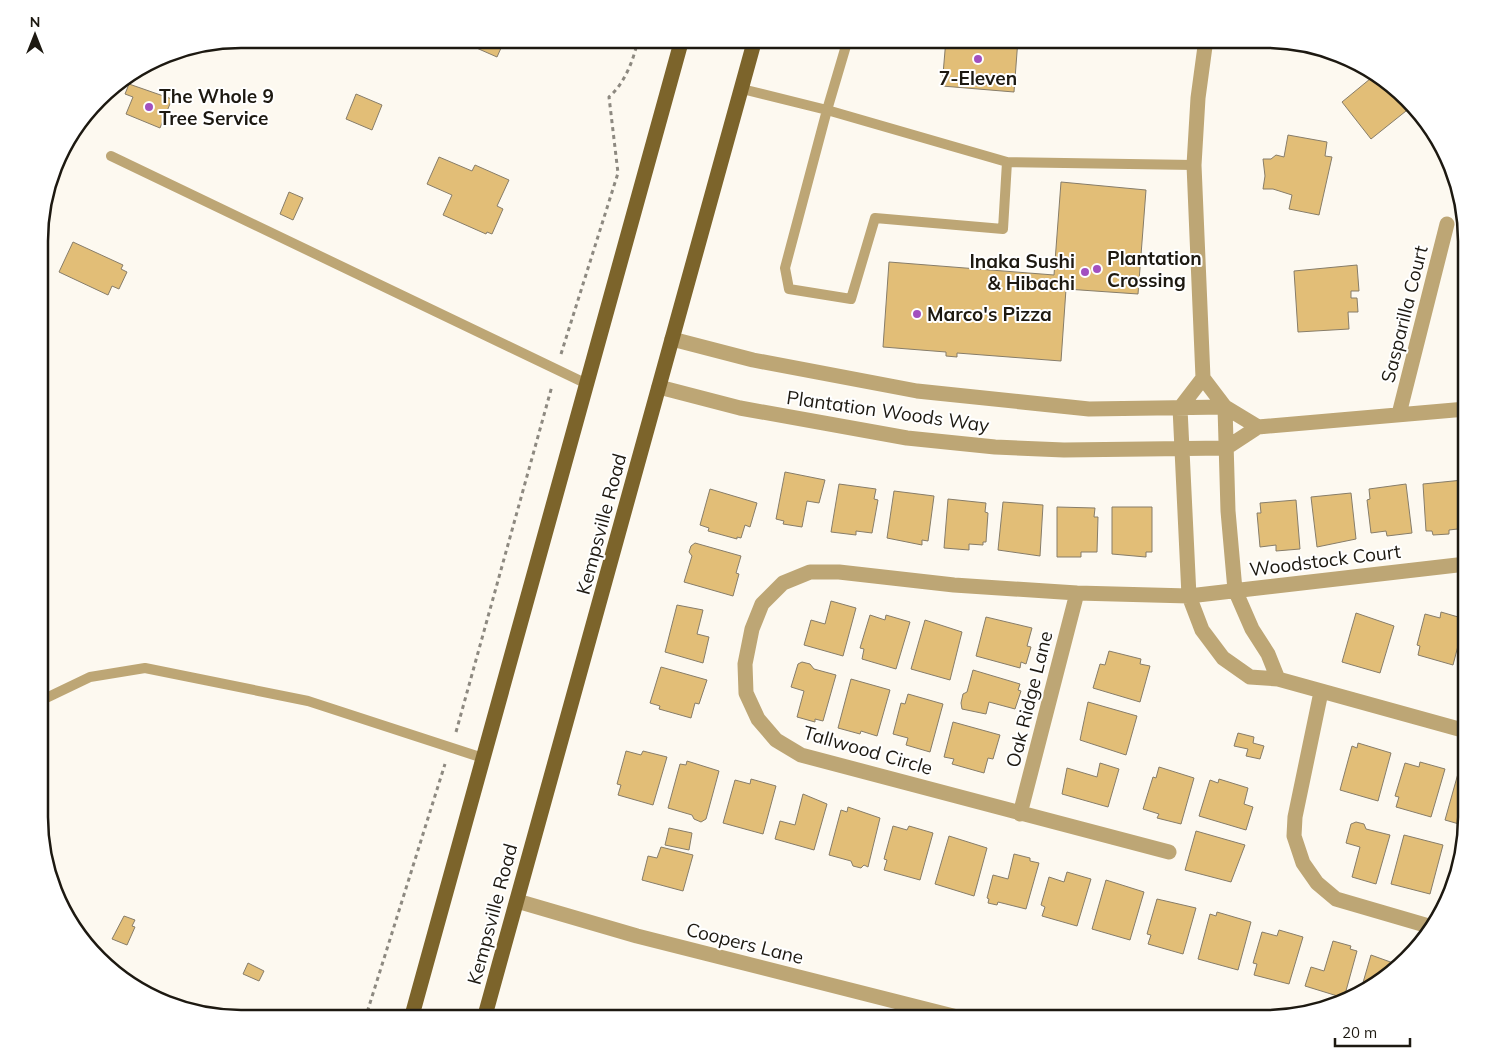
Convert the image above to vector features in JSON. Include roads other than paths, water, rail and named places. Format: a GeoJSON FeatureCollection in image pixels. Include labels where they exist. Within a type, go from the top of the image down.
{"type":"FeatureCollection","features":[{"type":"Feature","properties":{"kind":"main road"},"geometry":{"type":"LineString","coordinates":[[413,1010],[680,48]]}},
{"type":"Feature","properties":{"kind":"main road","name":"Kempsville Road"},"geometry":{"type":"LineString","coordinates":[[487,1010],[753,48]]}},
{"type":"Feature","properties":{"kind":"street"},"geometry":{"type":"LineString","coordinates":[[1205,48],[1198,98],[1194,165],[1203,378],[1225,407],[1258,427]]}},
{"type":"Feature","properties":{"kind":"street","name":"Sasparilla Court"},"geometry":{"type":"LineString","coordinates":[[1399,414],[1447,224]]}},
{"type":"Feature","properties":{"kind":"street","name":"Plantation Woods Way"},"geometry":{"type":"LineString","coordinates":[[672,340],[753,360],[917,391],[1089,410],[1225,407]]}},
{"type":"Feature","properties":{"kind":"street"},"geometry":{"type":"LineString","coordinates":[[1203,378],[1180,408],[1189,596],[1202,630],[1223,658],[1250,676],[1278,679],[1458,729]]}},
{"type":"Feature","properties":{"kind":"street","name":"Plantation Woods Way"},"geometry":{"type":"LineString","coordinates":[[659,387],[740,408],[907,438],[995,447],[1064,450],[1226,448]]}},
{"type":"Feature","properties":{"kind":"street"},"geometry":{"type":"LineString","coordinates":[[1225,407],[1228,511],[1235,590],[1252,629],[1268,654],[1278,679]]}},
{"type":"Feature","properties":{"kind":"street"},"geometry":{"type":"LineString","coordinates":[[1226,448],[1258,427],[1458,410]]}},
{"type":"Feature","properties":{"kind":"street","name":"Woodstock Court"},"geometry":{"type":"LineString","coordinates":[[1189,596],[1458,565]]}},
{"type":"Feature","properties":{"kind":"street","name":"Tallwood Circle"},"geometry":{"type":"LineString","coordinates":[[1169,852],[800,755],[776,740],[758,719],[746,693],[744,664],[752,629],[762,604],[783,583],[810,572],[839,572],[954,585],[1077,593],[1189,596]]}},
{"type":"Feature","properties":{"kind":"street","name":"Oak Ridge Lane"},"geometry":{"type":"LineString","coordinates":[[1020,814],[1077,593]]}},
{"type":"Feature","properties":{"kind":"street"},"geometry":{"type":"LineString","coordinates":[[1321,692],[1295,816],[1294,836],[1303,863],[1317,883],[1336,899],[1425,925]]}},
{"type":"Feature","properties":{"kind":"street","name":"Coopers Lane"},"geometry":{"type":"LineString","coordinates":[[517,901],[905,1010]]}},
{"type":"Feature","properties":{"kind":"lane"},"geometry":{"type":"LineString","coordinates":[[845,48],[785,268],[790,289],[851,299],[875,218],[1003,229],[1007,162]]}},
{"type":"Feature","properties":{"kind":"lane"},"geometry":{"type":"LineString","coordinates":[[742,89],[827,110],[1007,162],[1194,165]]}},
{"type":"Feature","properties":{"kind":"lane"},"geometry":{"type":"LineString","coordinates":[[111,156],[587,384]]}},
{"type":"Feature","properties":{"kind":"lane"},"geometry":{"type":"LineString","coordinates":[[48,697],[90,677],[146,668],[308,701],[483,758]]}},
{"type":"Feature","properties":{"kind":"place","name":"7-Eleven"},"geometry":{"type":"Point","coordinates":[978,59]}},
{"type":"Feature","properties":{"kind":"place","name":"The Whole 9 Tree Service"},"geometry":{"type":"Point","coordinates":[149,107]}},
{"type":"Feature","properties":{"kind":"place","name":"Plantation Crossing"},"geometry":{"type":"Point","coordinates":[1097,269]}},
{"type":"Feature","properties":{"kind":"place","name":"Inaka Sushi & Hibachi"},"geometry":{"type":"Point","coordinates":[1085,272]}},
{"type":"Feature","properties":{"kind":"place","name":"Marco's Pizza"},"geometry":{"type":"Point","coordinates":[917,314]}}]}
